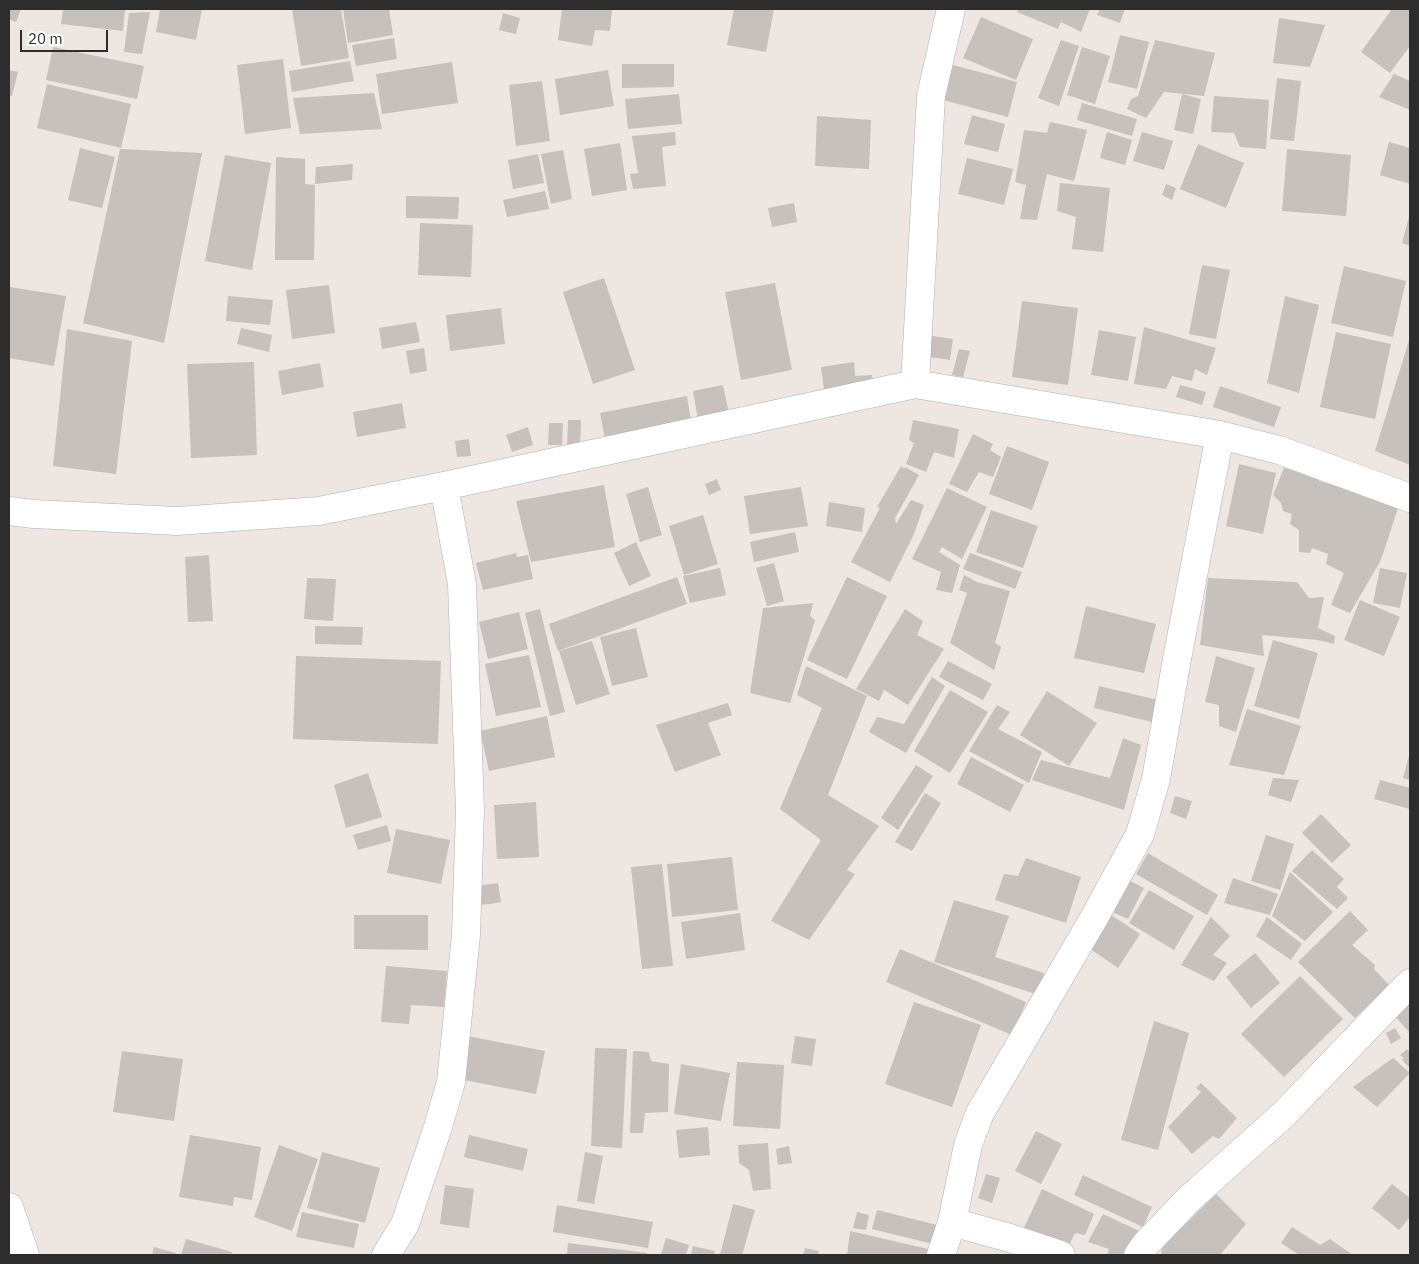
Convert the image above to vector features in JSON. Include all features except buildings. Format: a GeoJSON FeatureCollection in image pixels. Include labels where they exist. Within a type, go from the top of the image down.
{"type":"FeatureCollection","features":[{"type":"Feature","properties":{"kind":"street"},"geometry":{"type":"LineString","coordinates":[[916,384],[931,96],[951,9]]}},
{"type":"Feature","properties":{"kind":"street"},"geometry":{"type":"LineString","coordinates":[[9,510],[34,514],[177,521],[319,511],[444,486],[916,384],[1220,435],[1279,450],[1410,498]]}},
{"type":"Feature","properties":{"kind":"street"},"geometry":{"type":"LineString","coordinates":[[941,1255],[952,1222],[968,1145],[980,1113],[1094,918],[1140,834],[1156,779],[1220,435]]}},
{"type":"Feature","properties":{"kind":"street"},"geometry":{"type":"LineString","coordinates":[[386,1255],[405,1224],[438,1127],[451,1082],[466,935],[470,810],[462,584],[444,486]]}},
{"type":"Feature","properties":{"kind":"street"},"geometry":{"type":"LineString","coordinates":[[1138,1255],[1189,1199],[1283,1115],[1410,983]]}},
{"type":"Feature","properties":{"kind":"street"},"geometry":{"type":"LineString","coordinates":[[9,1206],[25,1255]]}},
{"type":"Feature","properties":{"kind":"street"},"geometry":{"type":"LineString","coordinates":[[952,1222],[1061,1255]]}}]}
